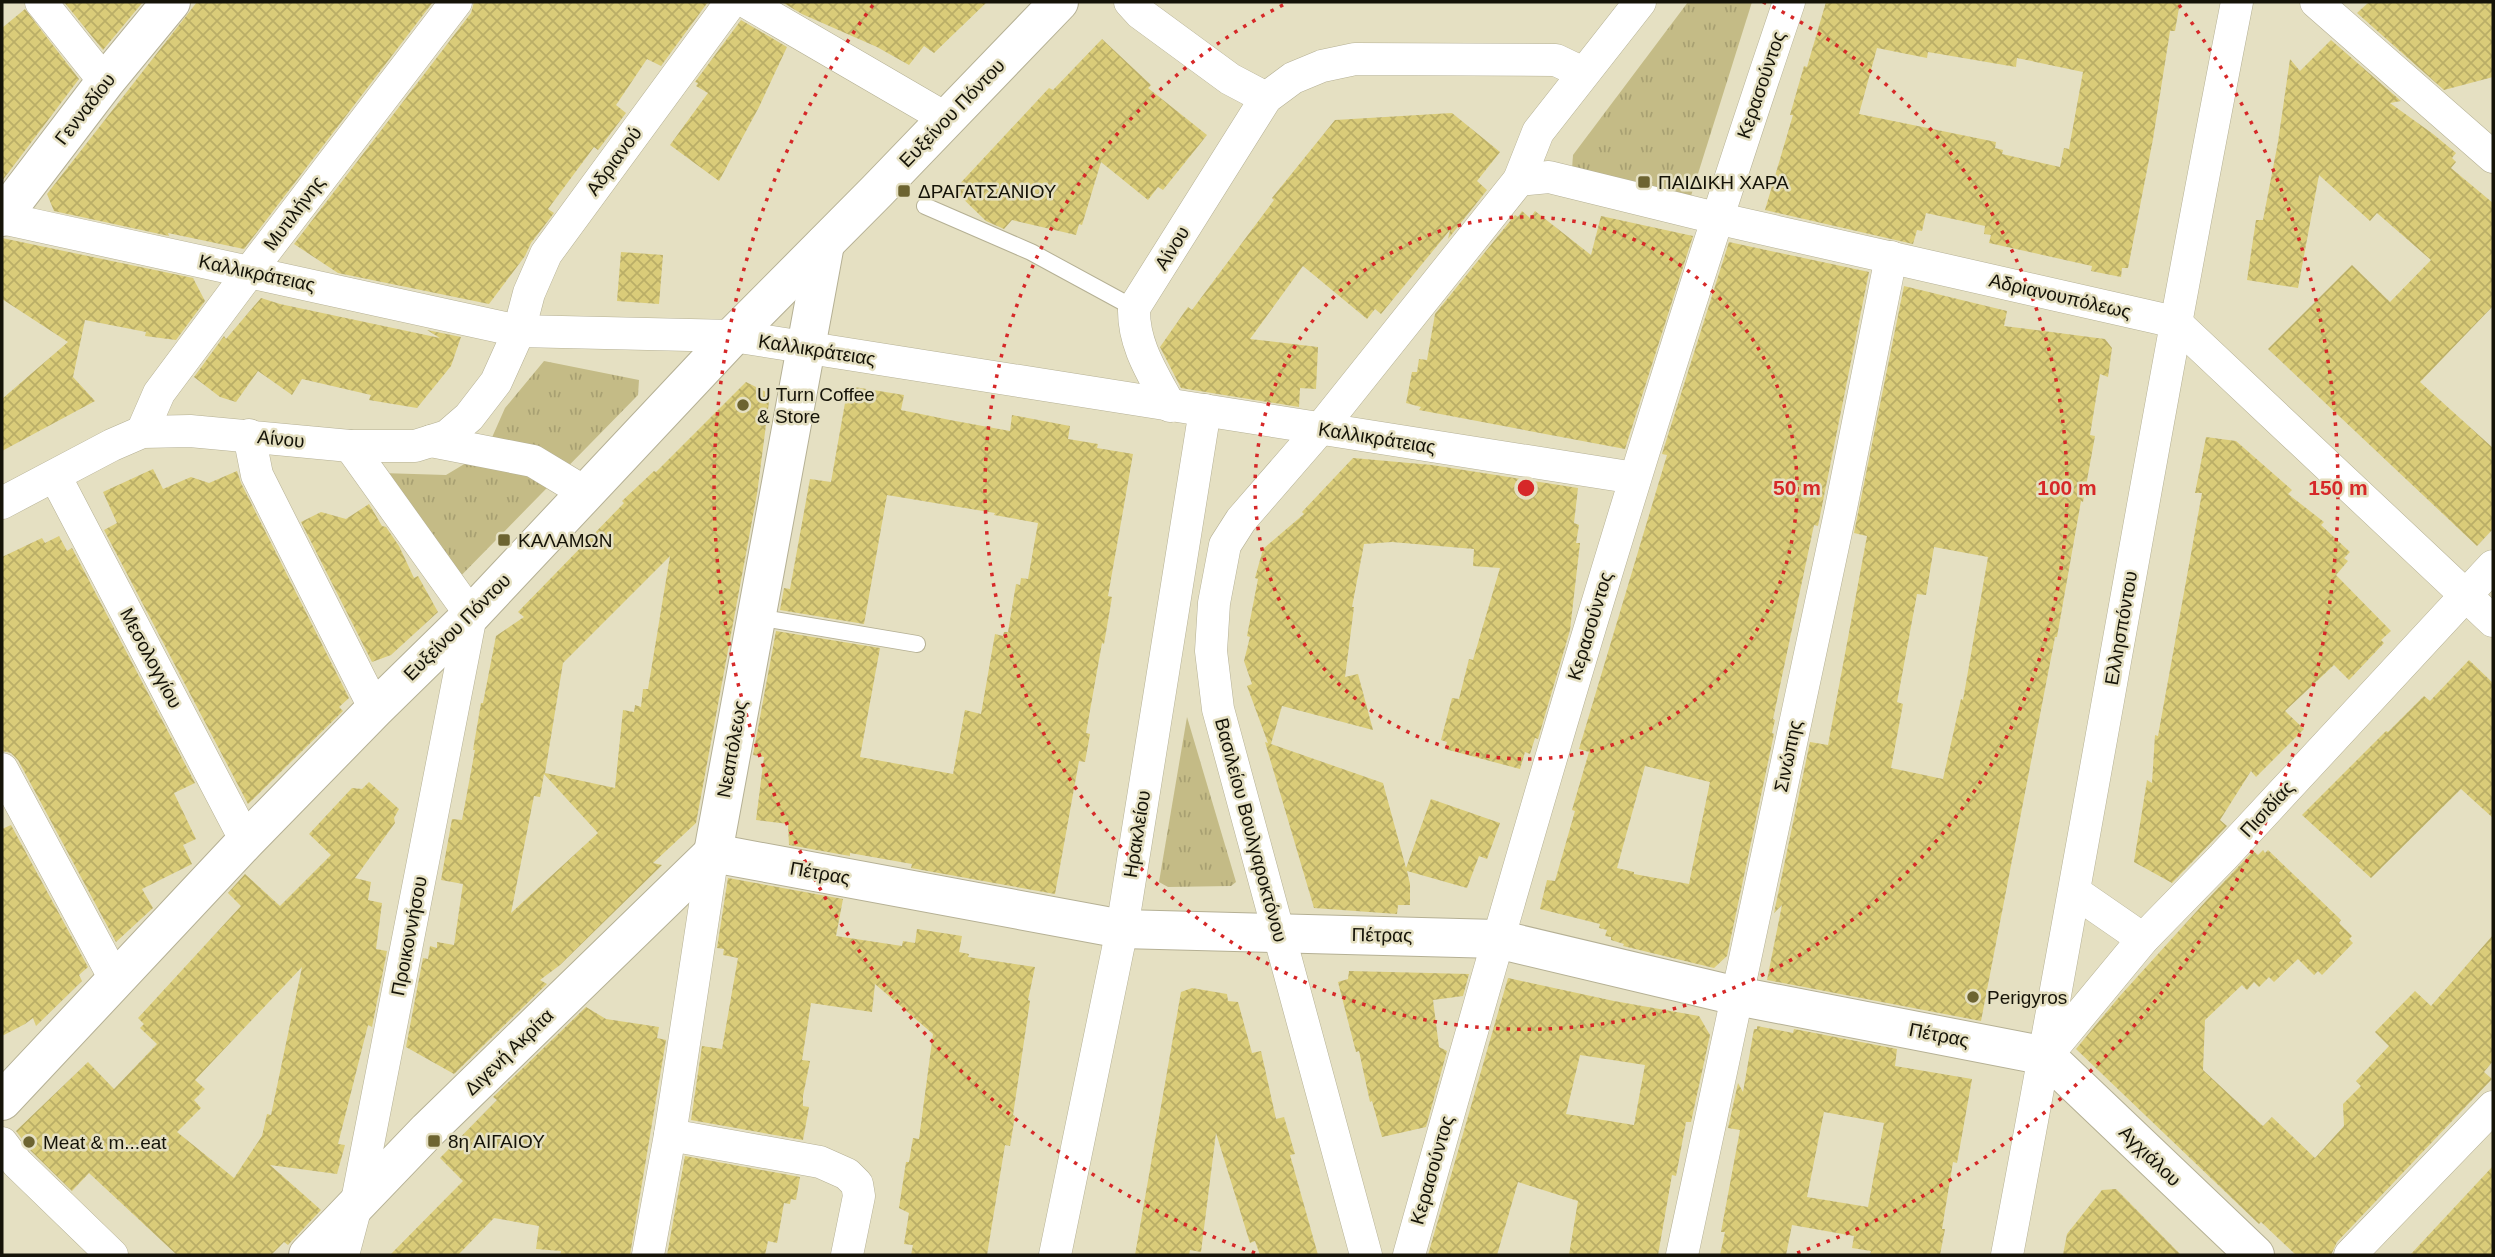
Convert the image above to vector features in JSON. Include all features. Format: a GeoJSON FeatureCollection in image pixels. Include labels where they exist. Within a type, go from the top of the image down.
{"type":"FeatureCollection","features":[{"type":"Feature","properties":{"kind":"street"},"geometry":{"type":"LineString","coordinates":[[41,2],[105,82]]}},
{"type":"Feature","properties":{"kind":"street","name":"Γενναδίου"},"geometry":{"type":"LineString","coordinates":[[2,218],[105,82],[170,2]]}},
{"type":"Feature","properties":{"kind":"street","name":"Μυτιλήνης"},"geometry":{"type":"LineString","coordinates":[[142,432],[159,393],[456,2]]}},
{"type":"Feature","properties":{"kind":"street","name":"Αδριανού"},"geometry":{"type":"LineString","coordinates":[[519,331],[529,293],[546,254],[731,2]]}},
{"type":"Feature","properties":{"kind":"street"},"geometry":{"type":"LineString","coordinates":[[746,2],[947,119]]}},
{"type":"Feature","properties":{"kind":"street","name":"Ευξείνου Πόντου"},"geometry":{"type":"LineString","coordinates":[[2,1101],[246,841],[374,709],[471,615],[733,335],[1059,2]]}},
{"type":"Feature","properties":{"kind":"street"},"geometry":{"type":"LineString","coordinates":[[1130,2],[1140,13],[1230,79],[1266,98],[1293,78],[1322,66],[1355,60],[1556,60],[1583,73]]}},
{"type":"Feature","properties":{"kind":"street"},"geometry":{"type":"LineString","coordinates":[[1320,429],[1519,180],[1538,132],[1640,2]]}},
{"type":"Feature","properties":{"kind":"street","name":"Κερασούντος"},"geometry":{"type":"LineString","coordinates":[[1409,1255],[1497,939],[1635,478],[1716,218],[1789,2]]}},
{"type":"Feature","properties":{"kind":"street","name":"Ελλησπόντου"},"geometry":{"type":"LineString","coordinates":[[2007,1255],[2046,1056],[2175,322],[2237,2]]}},
{"type":"Feature","properties":{"kind":"street"},"geometry":{"type":"LineString","coordinates":[[2316,2],[2491,148]]}},
{"type":"Feature","properties":{"kind":"street","name":"Αίνου"},"geometry":{"type":"LineString","coordinates":[[1134,308],[1266,98]]}},
{"type":"Feature","properties":{"kind":"street","name":"Αδριανουπόλεως"},"geometry":{"type":"LineString","coordinates":[[1519,180],[1549,177],[1716,218],[2175,322]]}},
{"type":"Feature","properties":{"kind":"street","name":"Καλλικράτειας"},"geometry":{"type":"LineString","coordinates":[[2,218],[519,331],[733,335],[1635,478]]}},
{"type":"Feature","properties":{"kind":"street","name":"Νεαπόλεως"},"geometry":{"type":"LineString","coordinates":[[648,1255],[670,1135],[713,853],[824,244]]}},
{"type":"Feature","properties":{"kind":"street","name":"Σινώπης"},"geometry":{"type":"LineString","coordinates":[[1682,1255],[1840,513],[1891,257]]}},
{"type":"Feature","properties":{"kind":"street"},"geometry":{"type":"LineString","coordinates":[[1134,308],[1134,326],[1139,347],[1170,406]]}},
{"type":"Feature","properties":{"kind":"street"},"geometry":{"type":"LineString","coordinates":[[2175,322],[2493,621]]}},
{"type":"Feature","properties":{"kind":"street","name":"Αίνου"},"geometry":{"type":"LineString","coordinates":[[2,503],[142,432],[190,431],[350,446],[415,446],[447,436],[469,417],[496,382],[519,331]]}},
{"type":"Feature","properties":{"kind":"street","name":"Ηρακλείου"},"geometry":{"type":"LineString","coordinates":[[1055,1255],[1122,929],[1205,410]]}},
{"type":"Feature","properties":{"kind":"street","name":"Βασιλείου Βουλγαροκτόνου"},"geometry":{"type":"LineString","coordinates":[[1320,429],[1241,520],[1226,545],[1214,603],[1211,651],[1218,709],[1366,1255]]}},
{"type":"Feature","properties":{"kind":"street"},"geometry":{"type":"LineString","coordinates":[[249,435],[257,475],[374,709]]}},
{"type":"Feature","properties":{"kind":"street"},"geometry":{"type":"LineString","coordinates":[[431,441],[533,461],[586,493]]}},
{"type":"Feature","properties":{"kind":"street"},"geometry":{"type":"LineString","coordinates":[[350,446],[471,615]]}},
{"type":"Feature","properties":{"kind":"street","name":"Μεσολογγίου"},"geometry":{"type":"LineString","coordinates":[[55,476],[246,841]]}},
{"type":"Feature","properties":{"kind":"street","name":"Πισιδίας"},"geometry":{"type":"LineString","coordinates":[[2046,1056],[2143,939],[2493,566]]}},
{"type":"Feature","properties":{"kind":"street","name":"Προικοννήσου"},"geometry":{"type":"LineString","coordinates":[[343,1255],[356,1206],[471,615]]}},
{"type":"Feature","properties":{"kind":"street"},"geometry":{"type":"LineString","coordinates":[[2,769],[116,981]]}},
{"type":"Feature","properties":{"kind":"street","name":"Πέτρας"},"geometry":{"type":"LineString","coordinates":[[713,853],[1122,929],[1497,939],[1737,996],[2046,1056]]}},
{"type":"Feature","properties":{"kind":"street","name":"Διγενή Ακρίτα"},"geometry":{"type":"LineString","coordinates":[[308,1255],[428,1130],[713,853]]}},
{"type":"Feature","properties":{"kind":"street"},"geometry":{"type":"LineString","coordinates":[[2075,892],[2143,939]]}},
{"type":"Feature","properties":{"kind":"street","name":"Αγχιάλου"},"geometry":{"type":"LineString","coordinates":[[2046,1056],[2255,1255]]}},
{"type":"Feature","properties":{"kind":"street"},"geometry":{"type":"LineString","coordinates":[[2350,1255],[2493,1107]]}},
{"type":"Feature","properties":{"kind":"street"},"geometry":{"type":"LineString","coordinates":[[670,1135],[820,1162],[847,1174],[857,1184],[859,1196],[847,1255]]}},
{"type":"Feature","properties":{"kind":"street"},"geometry":{"type":"LineString","coordinates":[[2,1143],[17,1163],[112,1255]]}},
{"type":"Feature","properties":{"kind":"lane"},"geometry":{"type":"LineString","coordinates":[[925,206],[1031,252],[1134,308]]}},
{"type":"Feature","properties":{"kind":"lane"},"geometry":{"type":"LineString","coordinates":[[757,617],[916,644]]}},
{"type":"Feature","properties":{"kind":"green space"},"geometry":{"type":"Polygon","coordinates":[[[1688,2],[1752,2],[1691,196],[1572,169],[1573,155],[1688,2]]]}},
{"type":"Feature","properties":{"kind":"green space"},"geometry":{"type":"Polygon","coordinates":[[[544,361],[639,380],[638,395],[443,594],[382,473],[446,475],[486,451],[505,408],[544,361]]]}},
{"type":"Feature","properties":{"kind":"green space"},"geometry":{"type":"Polygon","coordinates":[[[1187,717],[1236,882],[1231,886],[1168,887],[1159,882],[1187,717]]]}},
{"type":"Feature","properties":{"kind":"building"},"geometry":{"type":"Polygon","coordinates":[[[64,2],[143,2],[103,50],[64,2]]]}},
{"type":"Feature","properties":{"kind":"building"},"geometry":{"type":"Polygon","coordinates":[[[197,2],[433,2],[244,249],[54,211],[47,194],[197,2]]]}},
{"type":"Feature","properties":{"kind":"building"},"geometry":{"type":"Polygon","coordinates":[[[474,2],[708,2],[661,66],[647,59],[616,105],[626,113],[598,150],[594,147],[548,209],[554,213],[489,304],[338,273],[294,244],[471,13],[474,2]]]}},
{"type":"Feature","properties":{"kind":"building"},"geometry":{"type":"Polygon","coordinates":[[[782,2],[987,2],[934,53],[924,46],[909,65],[782,2]]]}},
{"type":"Feature","properties":{"kind":"building"},"geometry":{"type":"Polygon","coordinates":[[[1826,2],[2180,2],[2175,31],[2170,31],[2153,139],[2128,268],[2122,268],[2121,277],[2091,271],[2092,266],[1989,243],[1991,235],[1984,234],[1985,226],[1926,213],[1922,231],[1917,230],[1913,244],[1765,210],[1793,115],[1790,115],[1804,66],[1807,67],[1826,2]],[[1877,48],[1859,114],[1996,142],[1995,148],[2003,150],[2002,154],[2060,167],[2064,148],[2069,149],[2083,72],[2017,58],[2016,67],[1928,52],[1927,58],[1877,48]]]}},
{"type":"Feature","properties":{"kind":"building"},"geometry":{"type":"Polygon","coordinates":[[[2369,2],[2493,2],[2493,77],[2444,90],[2357,13],[2369,2]]]}},
{"type":"Feature","properties":{"kind":"building"},"geometry":{"type":"Polygon","coordinates":[[[25,9],[79,79],[2,181],[2,28],[25,9]]]}},
{"type":"Feature","properties":{"kind":"building"},"geometry":{"type":"Polygon","coordinates":[[[741,20],[787,47],[759,107],[719,181],[670,145],[708,93],[696,86],[698,83],[695,82],[741,20]]]}},
{"type":"Feature","properties":{"kind":"building"},"geometry":{"type":"Polygon","coordinates":[[[1102,39],[1151,85],[1148,88],[1207,135],[1163,190],[1158,187],[1148,200],[1101,162],[1082,225],[1079,224],[1076,235],[1012,220],[1004,229],[986,221],[954,190],[1049,88],[1053,90],[1102,39]]]}},
{"type":"Feature","properties":{"kind":"building"},"geometry":{"type":"Polygon","coordinates":[[[2331,40],[2401,101],[2390,103],[2456,153],[2452,158],[2456,162],[2451,168],[2493,203],[2493,306],[2420,382],[2493,448],[2493,529],[2477,546],[2268,349],[2352,265],[2390,302],[2431,260],[2377,213],[2370,221],[2319,175],[2298,288],[2247,280],[2256,220],[2263,220],[2290,59],[2300,71],[2331,40]]]}},
{"type":"Feature","properties":{"kind":"building"},"geometry":{"type":"Polygon","coordinates":[[[1452,113],[1500,152],[1477,181],[1487,190],[1448,239],[1450,230],[1381,314],[1375,309],[1367,319],[1303,266],[1250,339],[1318,347],[1316,389],[1300,388],[1299,407],[1181,388],[1160,347],[1188,307],[1192,310],[1274,200],[1272,198],[1335,120],[1452,113]]]}},
{"type":"Feature","properties":{"kind":"building"},"geometry":{"type":"Polygon","coordinates":[[[1522,211],[1530,218],[1535,211],[1591,255],[1601,216],[1693,236],[1625,449],[1419,410],[1421,407],[1406,403],[1412,372],[1417,372],[1419,359],[1427,360],[1435,314],[1515,215],[1518,217],[1522,211]]]}},
{"type":"Feature","properties":{"kind":"building"},"geometry":{"type":"Polygon","coordinates":[[[2,238],[193,278],[205,301],[176,340],[145,336],[146,332],[85,320],[73,377],[95,401],[2,451],[2,399],[68,342],[2,299],[2,238]]]}},
{"type":"Feature","properties":{"kind":"building"},"geometry":{"type":"Polygon","coordinates":[[[1729,242],[1869,272],[1818,526],[1814,525],[1773,719],[1774,734],[1727,956],[1714,968],[1623,946],[1624,944],[1605,936],[1607,930],[1599,928],[1600,924],[1540,909],[1547,880],[1555,881],[1575,811],[1572,810],[1589,752],[1579,749],[1667,455],[1662,454],[1729,242]],[[1645,766],[1617,868],[1634,874],[1689,884],[1710,782],[1645,766]]]}},
{"type":"Feature","properties":{"kind":"building"},"geometry":{"type":"Polygon","coordinates":[[[621,252],[663,255],[659,304],[617,301],[621,252]]]}},
{"type":"Feature","properties":{"kind":"building"},"geometry":{"type":"Polygon","coordinates":[[[1904,286],[2007,311],[2004,326],[2105,339],[2112,348],[2108,377],[2100,374],[2090,435],[2095,436],[2083,502],[2081,501],[2057,637],[1981,1021],[1767,980],[1782,905],[1774,913],[1810,742],[1828,745],[1867,536],[1854,533],[1904,286]],[[1934,547],[1926,595],[1917,594],[1897,702],[1903,704],[1891,768],[1943,779],[1961,699],[1963,700],[1988,557],[1934,547]]]}},
{"type":"Feature","properties":{"kind":"building"},"geometry":{"type":"Polygon","coordinates":[[[261,298],[440,338],[427,330],[461,337],[451,366],[417,408],[369,400],[371,395],[302,379],[292,395],[258,371],[236,402],[220,397],[194,377],[224,336],[226,339],[261,298]]]}},
{"type":"Feature","properties":{"kind":"building"},"geometry":{"type":"Polygon","coordinates":[[[746,382],[770,394],[757,494],[696,823],[653,863],[662,865],[560,965],[540,980],[547,984],[454,1074],[406,1047],[423,958],[428,959],[430,946],[437,948],[437,942],[454,945],[463,884],[441,880],[452,819],[462,820],[481,703],[496,636],[524,617],[518,612],[624,503],[622,501],[656,472],[746,382]],[[670,556],[563,663],[545,773],[615,788],[623,710],[634,712],[635,705],[641,707],[643,689],[648,689],[670,556]],[[544,774],[540,797],[534,796],[511,913],[598,833],[544,774]]]}},
{"type":"Feature","properties":{"kind":"building"},"geometry":{"type":"Polygon","coordinates":[[[848,386],[904,395],[901,410],[1010,431],[1012,415],[1070,426],[1068,439],[1098,444],[1097,448],[1133,454],[1108,596],[1112,597],[1086,733],[1090,734],[1085,762],[1079,761],[1055,894],[911,868],[912,864],[789,845],[788,824],[756,820],[764,757],[753,755],[776,631],[880,648],[860,757],[953,774],[965,710],[981,714],[995,634],[1003,636],[1004,632],[1008,632],[1016,584],[1020,585],[1021,578],[1028,579],[1038,523],[887,495],[864,624],[780,610],[784,588],[790,589],[810,479],[831,482],[848,386]]]}},
{"type":"Feature","properties":{"kind":"building"},"geometry":{"type":"Polygon","coordinates":[[[2206,437],[2236,441],[2292,490],[2288,494],[2324,522],[2321,525],[2350,552],[2344,558],[2348,561],[2336,575],[2391,631],[2381,640],[2384,643],[2349,680],[2334,665],[2285,711],[2304,729],[2256,777],[2251,771],[2220,820],[2227,826],[2172,883],[2134,862],[2147,780],[2152,783],[2155,735],[2158,736],[2202,493],[2195,493],[2206,437]]]}},
{"type":"Feature","properties":{"kind":"building"},"geometry":{"type":"Polygon","coordinates":[[[1353,458],[1432,465],[1578,488],[1574,523],[1579,525],[1576,543],[1580,543],[1570,630],[1538,739],[1535,738],[1530,754],[1525,752],[1520,769],[1445,749],[1447,742],[1441,740],[1452,698],[1459,699],[1469,659],[1473,660],[1500,568],[1473,566],[1474,549],[1392,542],[1364,544],[1352,607],[1345,677],[1358,674],[1373,730],[1282,706],[1271,744],[1383,783],[1406,868],[1431,799],[1500,823],[1487,859],[1479,856],[1467,888],[1407,871],[1410,905],[1398,905],[1397,914],[1314,908],[1265,742],[1268,743],[1247,686],[1252,684],[1244,661],[1258,579],[1255,578],[1263,549],[1304,514],[1302,512],[1353,458]]]}},
{"type":"Feature","properties":{"kind":"building"},"geometry":{"type":"Polygon","coordinates":[[[153,469],[163,489],[191,477],[209,483],[237,471],[349,698],[339,707],[343,711],[248,804],[104,530],[117,523],[103,492],[153,469]]]}},
{"type":"Feature","properties":{"kind":"building"},"geometry":{"type":"Polygon","coordinates":[[[369,504],[382,526],[386,527],[399,546],[414,578],[418,576],[438,612],[391,655],[372,662],[301,522],[321,512],[346,519],[369,504]]]}},
{"type":"Feature","properties":{"kind":"building"},"geometry":{"type":"Polygon","coordinates":[[[59,536],[67,551],[72,548],[195,783],[174,793],[196,839],[183,845],[192,864],[142,889],[153,908],[116,942],[18,760],[11,753],[2,751],[2,557],[42,538],[45,543],[59,536]]]}},
{"type":"Feature","properties":{"kind":"building"},"geometry":{"type":"Polygon","coordinates":[[[2469,660],[2493,683],[2493,818],[2461,789],[2371,878],[2302,815],[2386,731],[2424,696],[2430,701],[2469,660]]]}},
{"type":"Feature","properties":{"kind":"building"},"geometry":{"type":"Polygon","coordinates":[[[369,782],[399,809],[394,818],[395,823],[355,878],[371,882],[368,900],[382,903],[376,949],[387,951],[372,1027],[368,1025],[338,1144],[345,1145],[337,1174],[270,1165],[321,1210],[288,1245],[284,1242],[271,1255],[177,1255],[89,1173],[72,1191],[31,1151],[16,1131],[88,1062],[114,1089],[157,1044],[140,1028],[144,1024],[138,1018],[241,906],[228,893],[245,874],[280,906],[331,855],[309,834],[352,788],[362,789],[369,782]],[[302,967],[195,1080],[205,1089],[194,1100],[201,1108],[177,1132],[234,1178],[262,1136],[267,1114],[271,1115],[302,967]]]}},
{"type":"Feature","properties":{"kind":"building"},"geometry":{"type":"Polygon","coordinates":[[[11,825],[88,967],[79,975],[82,981],[36,1026],[33,1018],[2,1036],[2,829],[11,825]]]}},
{"type":"Feature","properties":{"kind":"building"},"geometry":{"type":"Polygon","coordinates":[[[2263,850],[2265,853],[2268,850],[2341,920],[2339,923],[2352,936],[2349,939],[2353,943],[2322,975],[2318,971],[2314,975],[2298,959],[2274,982],[2269,977],[2259,987],[2254,982],[2247,990],[2242,985],[2205,1020],[2203,1070],[2263,1126],[2272,1117],[2315,1158],[2344,1126],[2343,1104],[2361,1086],[2356,1081],[2389,1046],[2375,1032],[2415,991],[2431,1006],[2493,935],[2493,1061],[2484,1072],[2492,1079],[2337,1242],[2331,1255],[2296,1255],[2261,1222],[2259,1224],[2076,1049],[2206,901],[2253,851],[2258,855],[2263,850]]]}},
{"type":"Feature","properties":{"kind":"building"},"geometry":{"type":"Polygon","coordinates":[[[728,878],[843,899],[836,936],[902,946],[903,941],[915,943],[917,929],[962,936],[959,952],[969,954],[968,957],[1035,967],[1028,1000],[1030,1001],[1010,1146],[1005,1145],[987,1255],[911,1255],[913,1245],[904,1244],[909,1213],[899,1208],[906,1162],[909,1162],[913,1138],[919,1139],[933,1034],[875,984],[872,1012],[811,1003],[802,1060],[810,1061],[803,1096],[803,1106],[809,1107],[803,1140],[691,1120],[702,1046],[722,1049],[738,958],[723,955],[724,949],[717,948],[728,878]]]}},
{"type":"Feature","properties":{"kind":"building"},"geometry":{"type":"Polygon","coordinates":[[[1349,971],[1469,974],[1463,996],[1433,1000],[1439,1047],[1447,1051],[1426,1127],[1382,1137],[1338,982],[1348,979],[1349,971]]]}},
{"type":"Feature","properties":{"kind":"building"},"geometry":{"type":"Polygon","coordinates":[[[1508,978],[1699,1016],[1710,1035],[1691,1122],[1686,1122],[1676,1176],[1672,1175],[1658,1255],[1569,1255],[1578,1201],[1518,1182],[1497,1255],[1428,1255],[1508,978]],[[1580,1055],[1566,1114],[1634,1125],[1645,1065],[1580,1055]]]}},
{"type":"Feature","properties":{"kind":"building"},"geometry":{"type":"Polygon","coordinates":[[[1192,988],[1227,994],[1228,1001],[1238,1002],[1252,1053],[1261,1051],[1276,1119],[1284,1117],[1295,1154],[1290,1155],[1318,1255],[1260,1255],[1255,1241],[1250,1243],[1216,1133],[1201,1252],[1190,1250],[1189,1255],[1135,1255],[1181,992],[1192,988]]]}},
{"type":"Feature","properties":{"kind":"building"},"geometry":{"type":"Polygon","coordinates":[[[586,1007],[606,1019],[659,1027],[657,1038],[666,1040],[630,1255],[560,1255],[561,1251],[536,1249],[539,1226],[494,1218],[458,1255],[390,1255],[463,1181],[440,1158],[497,1100],[493,1097],[586,1007]]]}},
{"type":"Feature","properties":{"kind":"building"},"geometry":{"type":"Polygon","coordinates":[[[1757,1026],[1793,1033],[1794,1029],[1897,1049],[1895,1066],[1972,1079],[1957,1163],[1953,1162],[1940,1255],[1870,1255],[1871,1251],[1852,1248],[1854,1236],[1792,1225],[1786,1255],[1720,1255],[1725,1232],[1721,1232],[1740,1130],[1728,1128],[1738,1083],[1743,1092],[1754,1029],[1757,1029],[1757,1026]],[[1824,1112],[1807,1197],[1868,1207],[1884,1123],[1824,1112]]]}},
{"type":"Feature","properties":{"kind":"building"},"geometry":{"type":"Polygon","coordinates":[[[685,1156],[800,1177],[796,1200],[791,1199],[790,1204],[784,1203],[777,1243],[768,1241],[765,1255],[667,1255],[685,1156]]]}},
{"type":"Feature","properties":{"kind":"building"},"geometry":{"type":"Polygon","coordinates":[[[2493,1166],[2493,1255],[2410,1255],[2493,1166]]]}},
{"type":"Feature","properties":{"kind":"building"},"geometry":{"type":"Polygon","coordinates":[[[2116,1189],[2181,1255],[2063,1255],[2067,1234],[2102,1190],[2116,1189]]]}},
{"type":"Feature","properties":{"kind":"place","name":"ΠΑΙΔΙΚΗ ΧΑΡΑ"},"geometry":{"type":"Point","coordinates":[1644,182]}},
{"type":"Feature","properties":{"kind":"place","name":"ΔΡΑΓΑΤΣΑΝΙΟΥ"},"geometry":{"type":"Point","coordinates":[904,191]}},
{"type":"Feature","properties":{"kind":"place","name":"U Turn Coffee & Store"},"geometry":{"type":"Point","coordinates":[743,405]}},
{"type":"Feature","properties":{"kind":"place","name":"ΚΑΛΑΜΩΝ"},"geometry":{"type":"Point","coordinates":[504,540]}},
{"type":"Feature","properties":{"kind":"place","name":"Perigyros"},"geometry":{"type":"Point","coordinates":[1973,997]}},
{"type":"Feature","properties":{"kind":"place","name":"8η ΑΙΓΑΙΟΥ"},"geometry":{"type":"Point","coordinates":[434,1141]}},
{"type":"Feature","properties":{"kind":"place","name":"Meat & m...eat"},"geometry":{"type":"Point","coordinates":[29,1142]}}]}
